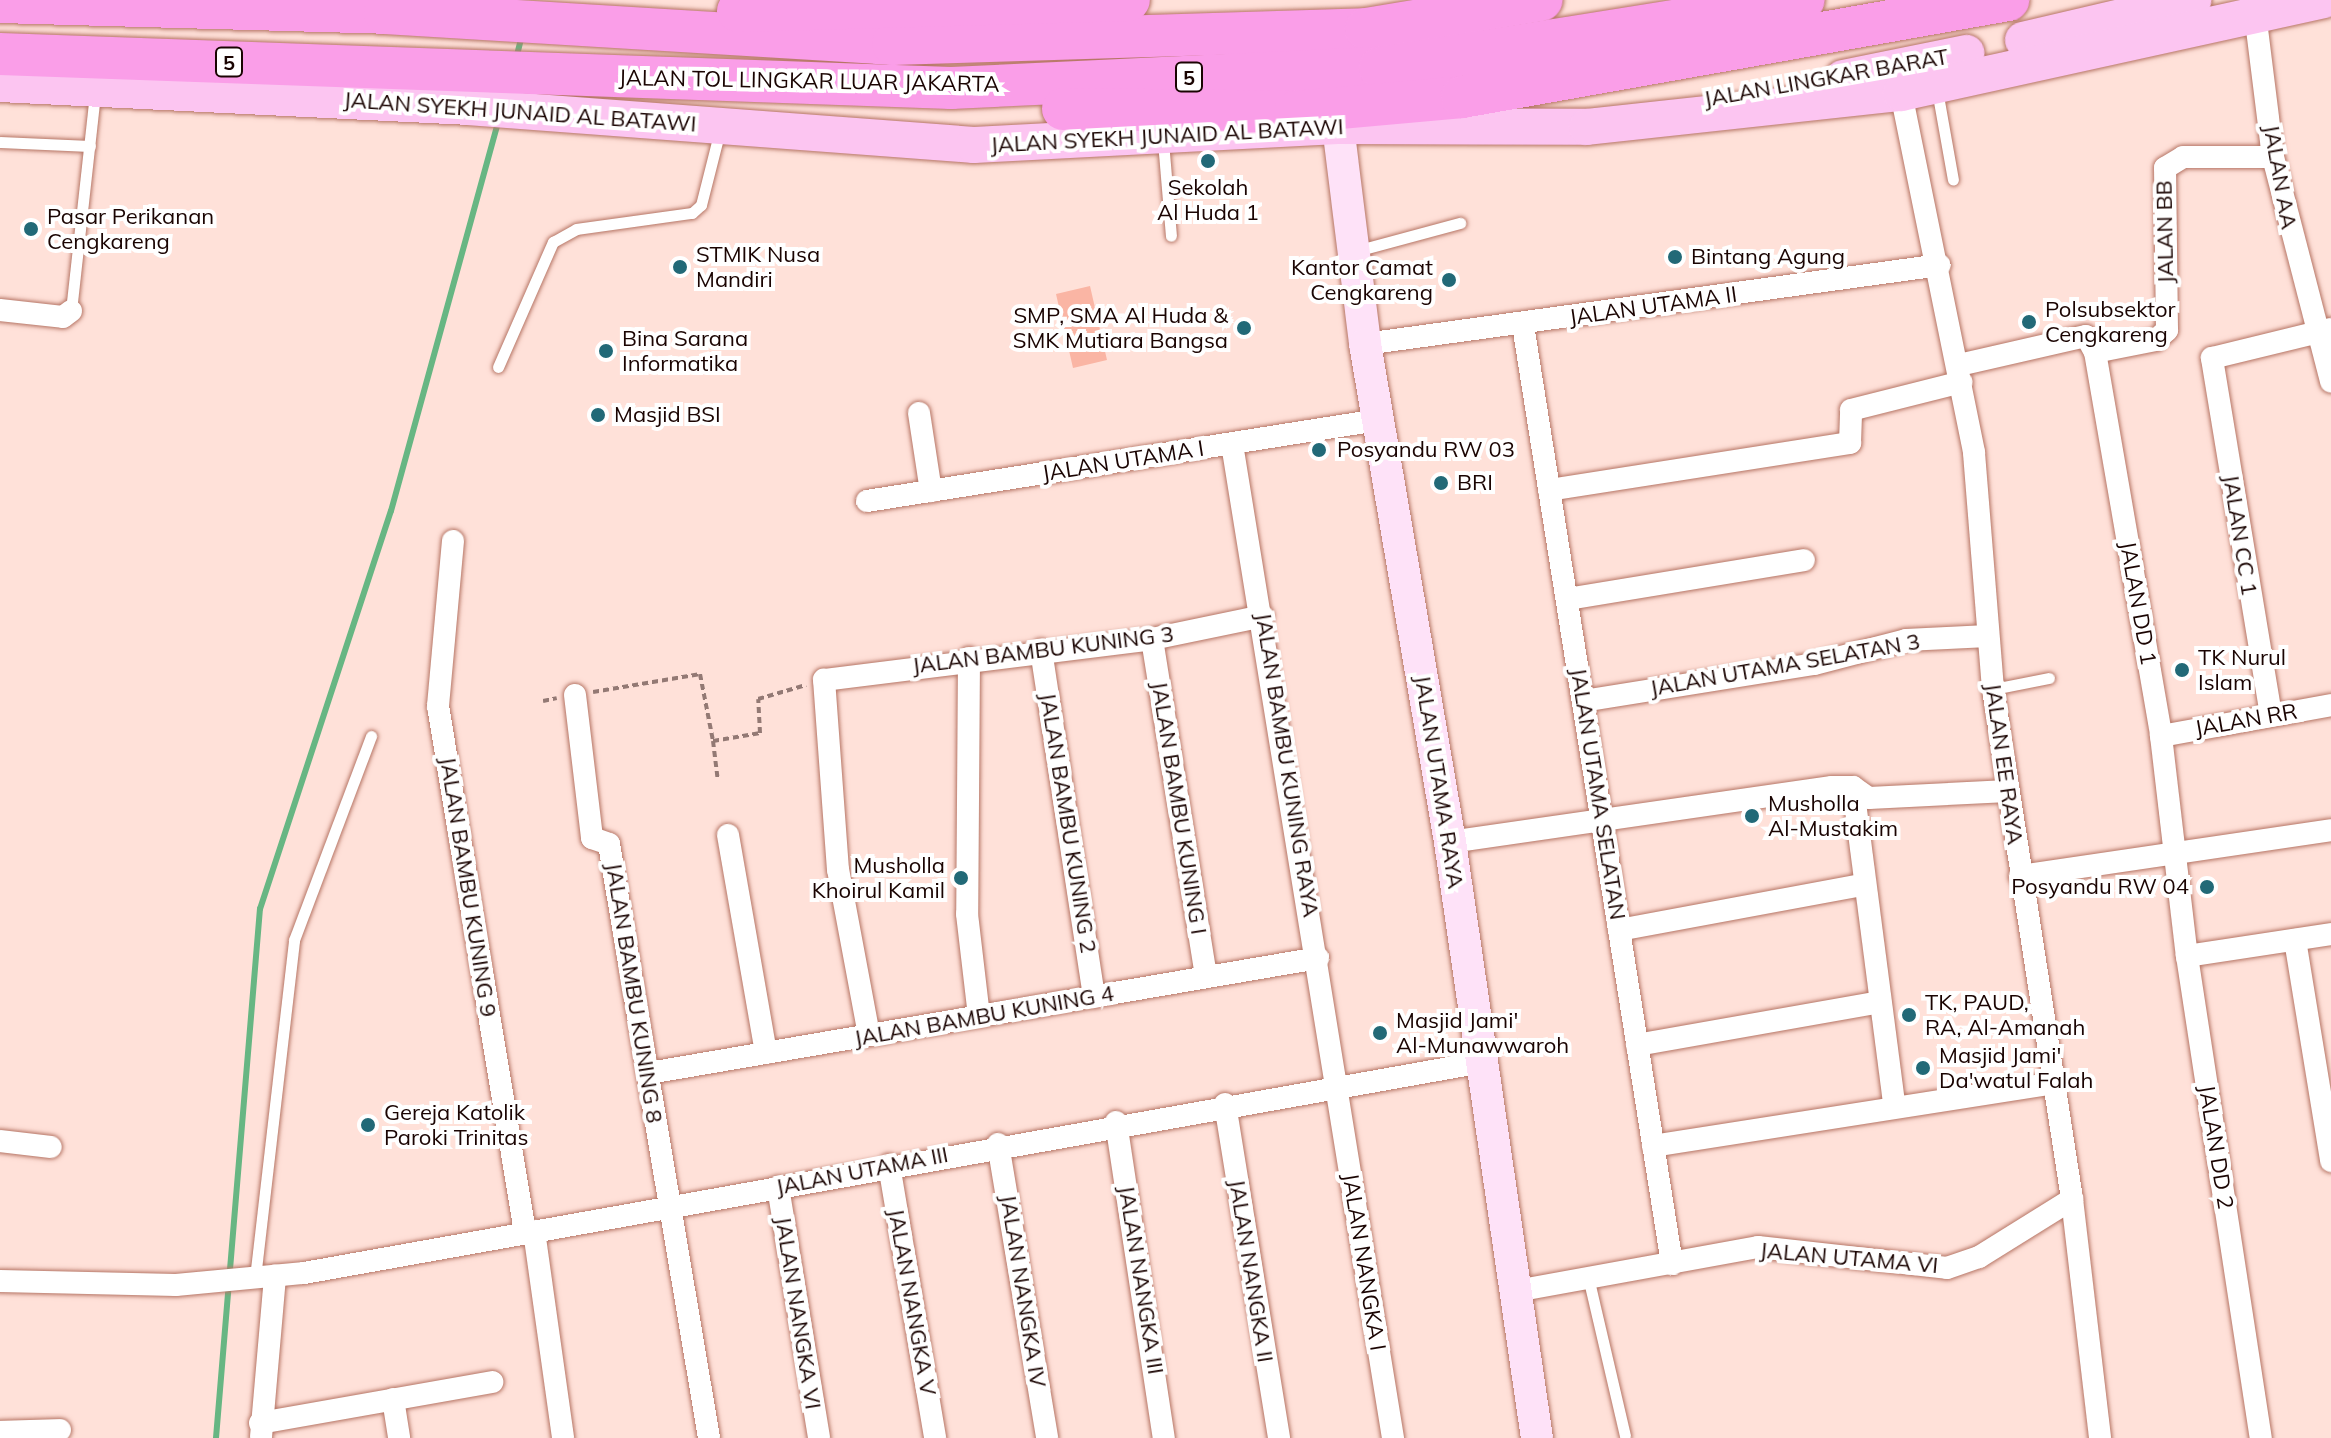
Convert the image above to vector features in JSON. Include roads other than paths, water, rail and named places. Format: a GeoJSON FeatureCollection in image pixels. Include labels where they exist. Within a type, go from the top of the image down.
{"type":"FeatureCollection","features":[{"type":"Feature","properties":{"kind":"highway"},"geometry":{"type":"LineString","coordinates":[[674,33],[696,12],[1129,0]]}},
{"type":"Feature","properties":{"kind":"highway","name":"JALAN TOL LINGKAR LUAR JAKARTA"},"geometry":{"type":"LineString","coordinates":[[0,2],[469,19],[893,44],[1366,29],[1542,0]]}},
{"type":"Feature","properties":{"kind":"highway","name":"JALAN TOL LINGKAR LUAR JAKARTA"},"geometry":{"type":"LineString","coordinates":[[0,54],[564,94],[951,88],[1380,68],[1804,0]]}},
{"type":"Feature","properties":{"kind":"highway"},"geometry":{"type":"LineString","coordinates":[[951,88],[1065,109],[1295,112],[1462,97],[2008,0]]}},
{"type":"Feature","properties":{"kind":"main road","name":"JALAN LINGKAR BARAT"},"geometry":{"type":"LineString","coordinates":[[1455,128],[1843,78],[2193,0]]}},
{"type":"Feature","properties":{"kind":"main road","name":"JALAN SYEKH JUNAID AL BATAWI"},"geometry":{"type":"LineString","coordinates":[[564,94],[721,126],[974,145],[1338,126],[1587,127],[1901,93],[2323,0]]}},
{"type":"Feature","properties":{"kind":"main road","name":"JALAN SYEKH JUNAID AL BATAWI"},"geometry":{"type":"LineString","coordinates":[[0,84],[96,88],[464,88]]}},
{"type":"Feature","properties":{"kind":"main road","name":"JALAN UTAMA RAYA"},"geometry":{"type":"LineString","coordinates":[[1338,126],[1365,344],[1378,420],[1461,840],[1482,1062],[1537,1438]]}},
{"type":"Feature","properties":{"kind":"street","name":"JALAN AA"},"geometry":{"type":"LineString","coordinates":[[2255,13],[2273,157],[2327,329],[2331,382]]}},
{"type":"Feature","properties":{"kind":"street","name":"JALAN EE RAYA"},"geometry":{"type":"LineString","coordinates":[[1901,93],[1940,265],[1960,373],[1993,689],[2051,1084],[2072,1199],[2100,1438]]}},
{"type":"Feature","properties":{"kind":"street","name":"JALAN BB"},"geometry":{"type":"LineString","coordinates":[[2095,352],[2156,340],[2167,330],[2165,168],[2183,157],[2273,157]]}},
{"type":"Feature","properties":{"kind":"street","name":"JALAN UTAMA II"},"geometry":{"type":"LineString","coordinates":[[1365,344],[1523,325],[1940,265]]}},
{"type":"Feature","properties":{"kind":"street"},"geometry":{"type":"LineString","coordinates":[[0,310],[63,317],[71,311]]}},
{"type":"Feature","properties":{"kind":"street","name":"JALAN UTAMA SELATAN"},"geometry":{"type":"LineString","coordinates":[[1523,325],[1672,1264]]}},
{"type":"Feature","properties":{"kind":"street","name":"JALAN CC 1"},"geometry":{"type":"LineString","coordinates":[[2271,715],[2214,355],[2327,329]]}},
{"type":"Feature","properties":{"kind":"street"},"geometry":{"type":"LineString","coordinates":[[1549,490],[1850,443],[1851,410],[1960,373],[2086,336],[2095,352]]}},
{"type":"Feature","properties":{"kind":"street","name":"JALAN DD 1"},"geometry":{"type":"LineString","coordinates":[[2095,352],[2161,736],[2178,855]]}},
{"type":"Feature","properties":{"kind":"street"},"geometry":{"type":"LineString","coordinates":[[919,413],[931,491]]}},
{"type":"Feature","properties":{"kind":"street","name":"JALAN UTAMA I"},"geometry":{"type":"LineString","coordinates":[[867,501],[1378,420]]}},
{"type":"Feature","properties":{"kind":"street","name":"JALAN BAMBU KUNING RAYA"},"geometry":{"type":"LineString","coordinates":[[1232,444],[1318,958],[1335,1086]]}},
{"type":"Feature","properties":{"kind":"street","name":"JALAN BAMBU KUNING 9"},"geometry":{"type":"LineString","coordinates":[[453,541],[438,706],[563,1438]]}},
{"type":"Feature","properties":{"kind":"street"},"geometry":{"type":"LineString","coordinates":[[1567,599],[1804,560]]}},
{"type":"Feature","properties":{"kind":"street","name":"JALAN BAMBU KUNING 3"},"geometry":{"type":"LineString","coordinates":[[869,1035],[838,870],[824,680],[969,658],[1152,639],[1263,616]]}},
{"type":"Feature","properties":{"kind":"street","name":"JALAN UTAMA SELATAN 3"},"geometry":{"type":"LineString","coordinates":[[1583,701],[1814,664],[1906,640],[1988,636]]}},
{"type":"Feature","properties":{"kind":"street","name":"JALAN BAMBU KUNING I"},"geometry":{"type":"LineString","coordinates":[[1152,639],[1206,977]]}},
{"type":"Feature","properties":{"kind":"street","name":"JALAN BAMBU KUNING 2"},"geometry":{"type":"LineString","coordinates":[[1041,650],[1094,997]]}},
{"type":"Feature","properties":{"kind":"street"},"geometry":{"type":"LineString","coordinates":[[969,658],[967,914],[979,1016]]}},
{"type":"Feature","properties":{"kind":"street","name":"JALAN BAMBU KUNING 8"},"geometry":{"type":"LineString","coordinates":[[575,695],[592,838],[609,844],[709,1438]]}},
{"type":"Feature","properties":{"kind":"street","name":"JALAN RR"},"geometry":{"type":"LineString","coordinates":[[2161,736],[2331,705]]}},
{"type":"Feature","properties":{"kind":"street"},"geometry":{"type":"LineString","coordinates":[[1461,840],[1601,818],[1853,787],[1869,798],[2008,791]]}},
{"type":"Feature","properties":{"kind":"street"},"geometry":{"type":"LineString","coordinates":[[1853,787],[1861,885],[1894,1104]]}},
{"type":"Feature","properties":{"kind":"street"},"geometry":{"type":"LineString","coordinates":[[2020,876],[2331,830]]}},
{"type":"Feature","properties":{"kind":"street"},"geometry":{"type":"LineString","coordinates":[[728,835],[766,1053]]}},
{"type":"Feature","properties":{"kind":"street","name":"JALAN DD 2"},"geometry":{"type":"LineString","coordinates":[[2178,855],[2187,956],[2261,1438]]}},
{"type":"Feature","properties":{"kind":"street"},"geometry":{"type":"LineString","coordinates":[[1619,930],[1861,885]]}},
{"type":"Feature","properties":{"kind":"street"},"geometry":{"type":"LineString","coordinates":[[2187,956],[2331,934]]}},
{"type":"Feature","properties":{"kind":"street"},"geometry":{"type":"LineString","coordinates":[[2295,940],[2331,1161]]}},
{"type":"Feature","properties":{"kind":"street","name":"JALAN BAMBU KUNING 4"},"geometry":{"type":"LineString","coordinates":[[649,1073],[1318,958]]}},
{"type":"Feature","properties":{"kind":"street"},"geometry":{"type":"LineString","coordinates":[[1637,1045],[1880,1002]]}},
{"type":"Feature","properties":{"kind":"street","name":"JALAN UTAMA III"},"geometry":{"type":"LineString","coordinates":[[0,1281],[218,1281],[258,1277],[668,1208],[1116,1122],[1482,1062]]}},
{"type":"Feature","properties":{"kind":"street"},"geometry":{"type":"LineString","coordinates":[[1653,1146],[1894,1104],[2051,1084]]}},
{"type":"Feature","properties":{"kind":"street","name":"JALAN NANGKA I"},"geometry":{"type":"LineString","coordinates":[[1335,1086],[1393,1438]]}},
{"type":"Feature","properties":{"kind":"street","name":"JALAN NANGKA II"},"geometry":{"type":"LineString","coordinates":[[1225,1104],[1279,1438]]}},
{"type":"Feature","properties":{"kind":"street","name":"JALAN NANGKA III"},"geometry":{"type":"LineString","coordinates":[[1116,1122],[1164,1438]]}},
{"type":"Feature","properties":{"kind":"street"},"geometry":{"type":"LineString","coordinates":[[0,1141],[51,1147]]}},
{"type":"Feature","properties":{"kind":"street","name":"JALAN NANGKA IV"},"geometry":{"type":"LineString","coordinates":[[998,1144],[1047,1438]]}},
{"type":"Feature","properties":{"kind":"street","name":"JALAN NANGKA V"},"geometry":{"type":"LineString","coordinates":[[889,1165],[935,1438]]}},
{"type":"Feature","properties":{"kind":"street","name":"JALAN NANGKA VI"},"geometry":{"type":"LineString","coordinates":[[778,1187],[819,1438]]}},
{"type":"Feature","properties":{"kind":"street","name":"JALAN UTAMA VI"},"geometry":{"type":"LineString","coordinates":[[1516,1291],[1589,1281],[1758,1247],[1947,1268],[1979,1257],[2072,1199]]}},
{"type":"Feature","properties":{"kind":"street"},"geometry":{"type":"LineString","coordinates":[[258,1277],[261,1430],[393,1399],[492,1382]]}},
{"type":"Feature","properties":{"kind":"street"},"geometry":{"type":"LineString","coordinates":[[393,1399],[399,1438]]}},
{"type":"Feature","properties":{"kind":"street"},"geometry":{"type":"LineString","coordinates":[[0,1432],[60,1430]]}},
{"type":"Feature","properties":{"kind":"lane"},"geometry":{"type":"LineString","coordinates":[[1936,85],[1953,180]]}},
{"type":"Feature","properties":{"kind":"lane"},"geometry":{"type":"LineString","coordinates":[[71,311],[96,88]]}},
{"type":"Feature","properties":{"kind":"lane"},"geometry":{"type":"LineString","coordinates":[[498,367],[553,242],[576,229],[692,213],[701,205],[721,126]]}},
{"type":"Feature","properties":{"kind":"lane"},"geometry":{"type":"LineString","coordinates":[[1162,135],[1171,236]]}},
{"type":"Feature","properties":{"kind":"lane"},"geometry":{"type":"LineString","coordinates":[[0,142],[90,146]]}},
{"type":"Feature","properties":{"kind":"lane"},"geometry":{"type":"LineString","coordinates":[[1353,251],[1460,223]]}},
{"type":"Feature","properties":{"kind":"lane"},"geometry":{"type":"LineString","coordinates":[[1993,689],[2049,678]]}},
{"type":"Feature","properties":{"kind":"lane"},"geometry":{"type":"LineString","coordinates":[[258,1277],[294,940],[371,736]]}},
{"type":"Feature","properties":{"kind":"lane"},"geometry":{"type":"LineString","coordinates":[[1589,1281],[1625,1436]]}},
{"type":"Feature","properties":{"kind":"waterway"},"geometry":{"type":"LineString","coordinates":[[516,59],[522,35]]}},
{"type":"Feature","properties":{"kind":"waterway"},"geometry":{"type":"LineString","coordinates":[[216,1438],[260,909],[391,511],[499,120]]}},
{"type":"Feature","properties":{"kind":"place","name":"Sekolah Al Huda 1"},"geometry":{"type":"Point","coordinates":[1208,161]}},
{"type":"Feature","properties":{"kind":"place","name":"Pasar Perikanan Cengkareng"},"geometry":{"type":"Point","coordinates":[31,229]}},
{"type":"Feature","properties":{"kind":"place","name":"Bintang Agung"},"geometry":{"type":"Point","coordinates":[1675,257]}},
{"type":"Feature","properties":{"kind":"place","name":"STMIK Nusa Mandiri"},"geometry":{"type":"Point","coordinates":[680,267]}},
{"type":"Feature","properties":{"kind":"place","name":"Kantor Camat Cengkareng"},"geometry":{"type":"Point","coordinates":[1449,280]}},
{"type":"Feature","properties":{"kind":"place","name":"Polsubsektor Cengkareng"},"geometry":{"type":"Point","coordinates":[2029,322]}},
{"type":"Feature","properties":{"kind":"place","name":"SMP, SMA Al Huda & SMK Mutiara Bangsa"},"geometry":{"type":"Point","coordinates":[1244,328]}},
{"type":"Feature","properties":{"kind":"place","name":"Bina Sarana Informatika"},"geometry":{"type":"Point","coordinates":[606,351]}},
{"type":"Feature","properties":{"kind":"place","name":"Masjid BSI"},"geometry":{"type":"Point","coordinates":[598,415]}},
{"type":"Feature","properties":{"kind":"place","name":"Posyandu RW 03"},"geometry":{"type":"Point","coordinates":[1319,450]}},
{"type":"Feature","properties":{"kind":"place","name":"BRI"},"geometry":{"type":"Point","coordinates":[1441,483]}},
{"type":"Feature","properties":{"kind":"place","name":"TK Nurul Islam"},"geometry":{"type":"Point","coordinates":[2182,670]}},
{"type":"Feature","properties":{"kind":"place","name":"Musholla Al-Mustakim"},"geometry":{"type":"Point","coordinates":[1752,816]}},
{"type":"Feature","properties":{"kind":"place","name":"Musholla Khoirul Kamil"},"geometry":{"type":"Point","coordinates":[961,878]}},
{"type":"Feature","properties":{"kind":"place","name":"Posyandu RW 04"},"geometry":{"type":"Point","coordinates":[2207,887]}},
{"type":"Feature","properties":{"kind":"place","name":"TK, PAUD, RA, Al-Amanah"},"geometry":{"type":"Point","coordinates":[1909,1015]}},
{"type":"Feature","properties":{"kind":"place","name":"Masjid Jami' Al-Munawwaroh"},"geometry":{"type":"Point","coordinates":[1380,1033]}},
{"type":"Feature","properties":{"kind":"place","name":"Masjid Jami' Da'watul Falah"},"geometry":{"type":"Point","coordinates":[1923,1068]}},
{"type":"Feature","properties":{"kind":"place","name":"Gereja Katolik Paroki Trinitas"},"geometry":{"type":"Point","coordinates":[368,1125]}}]}
